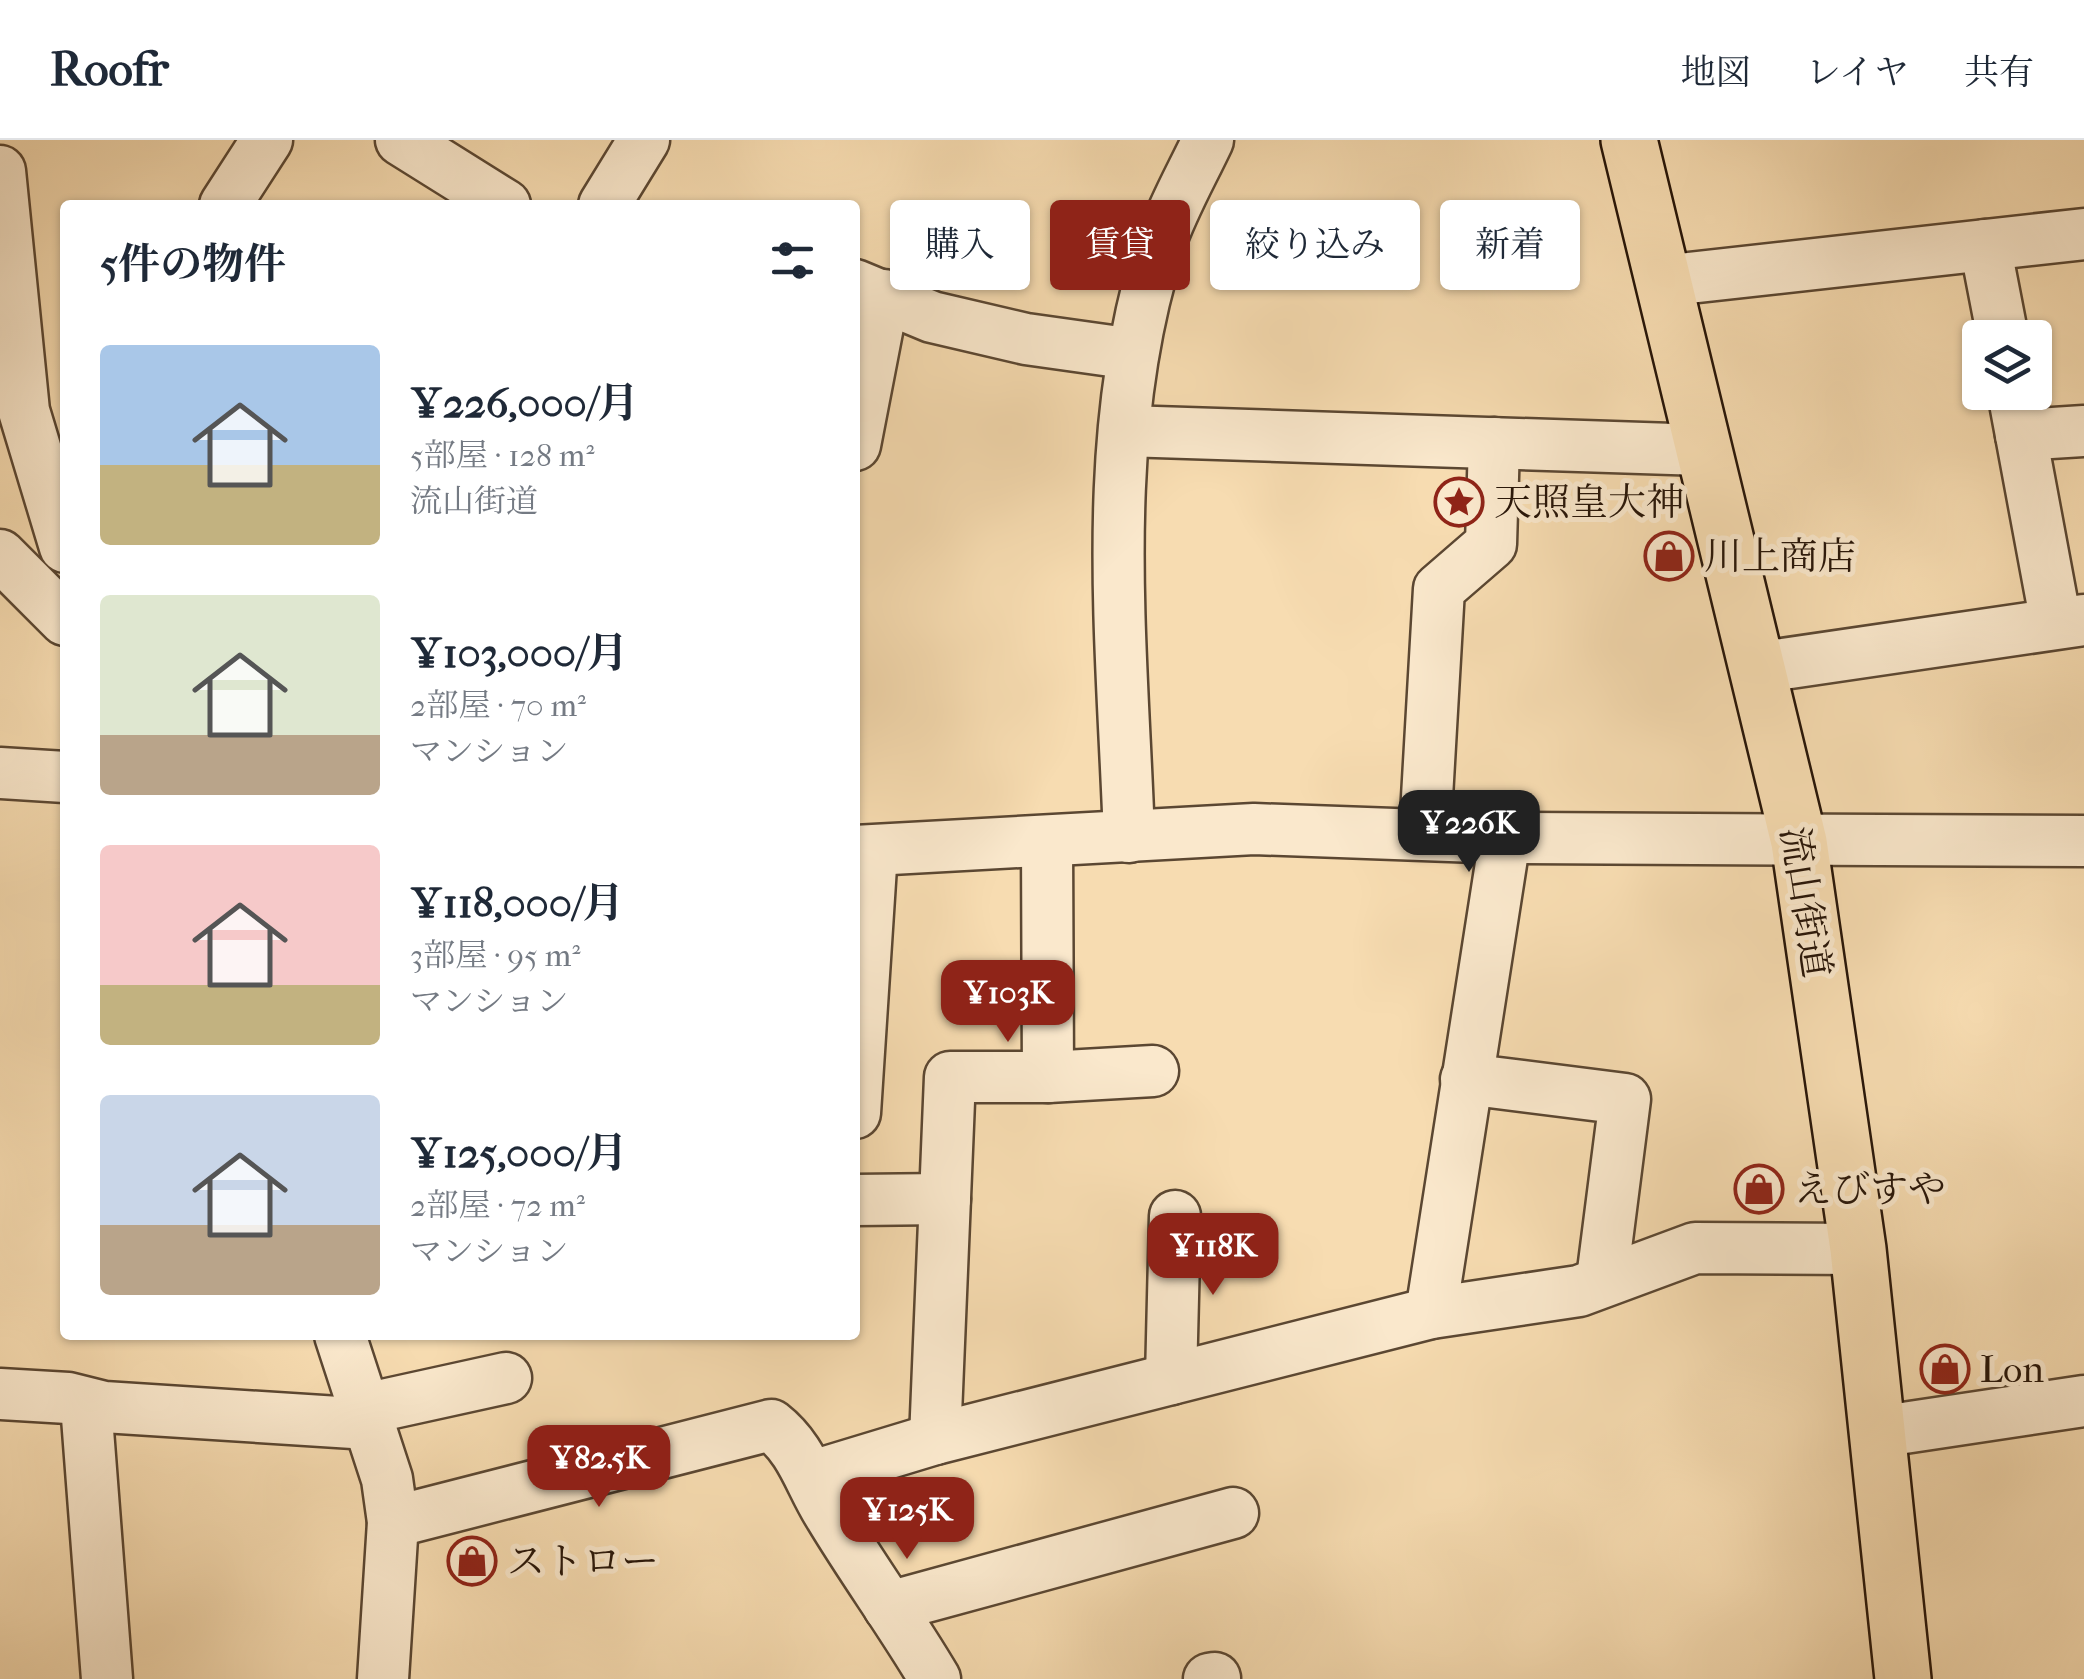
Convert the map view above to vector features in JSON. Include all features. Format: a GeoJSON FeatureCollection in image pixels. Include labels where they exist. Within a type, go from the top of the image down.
{"type":"FeatureCollection","features":[{"type":"Feature","properties":{"kind":"main road","name":"流山街道"},"geometry":{"type":"LineString","coordinates":[[1629,140],[1798,842],[1858,1249],[1903,1679]]}},
{"type":"Feature","properties":{"kind":"street"},"geometry":{"type":"LineString","coordinates":[[228,200],[267,140]]}},
{"type":"Feature","properties":{"kind":"street"},"geometry":{"type":"LineString","coordinates":[[401,140],[498,200]]}},
{"type":"Feature","properties":{"kind":"street"},"geometry":{"type":"LineString","coordinates":[[608,200],[644,140]]}},
{"type":"Feature","properties":{"kind":"street"},"geometry":{"type":"LineString","coordinates":[[1129,837],[1117,499],[1124,431],[1133,354],[1160,242],[1208,140]]}},
{"type":"Feature","properties":{"kind":"street"},"geometry":{"type":"LineString","coordinates":[[0,172],[24,410],[60,530]]}},
{"type":"Feature","properties":{"kind":"street"},"geometry":{"type":"LineString","coordinates":[[1662,281],[2084,234]]}},
{"type":"Feature","properties":{"kind":"street"},"geometry":{"type":"LineString","coordinates":[[1985,245],[1999,320]]}},
{"type":"Feature","properties":{"kind":"street"},"geometry":{"type":"LineString","coordinates":[[860,390],[869,290],[932,317],[969,326],[1133,354]]}},
{"type":"Feature","properties":{"kind":"street"},"geometry":{"type":"LineString","coordinates":[[1755,668],[2070,622],[2017,414],[2084,430]]}},
{"type":"Feature","properties":{"kind":"street"},"geometry":{"type":"LineString","coordinates":[[1124,431],[1703,450]]}},
{"type":"Feature","properties":{"kind":"street"},"geometry":{"type":"LineString","coordinates":[[1425,832],[1439,589],[1492,544],[1494,443]]}},
{"type":"Feature","properties":{"kind":"street"},"geometry":{"type":"LineString","coordinates":[[0,554],[60,615]]}},
{"type":"Feature","properties":{"kind":"street"},"geometry":{"type":"LineString","coordinates":[[0,773],[60,777]]}},
{"type":"Feature","properties":{"kind":"street"},"geometry":{"type":"LineString","coordinates":[[860,967],[864,851],[1254,828],[1505,838],[2084,841]]}},
{"type":"Feature","properties":{"kind":"street"},"geometry":{"type":"LineString","coordinates":[[1430,1312],[1505,838]]}},
{"type":"Feature","properties":{"kind":"street"},"geometry":{"type":"LineString","coordinates":[[1047,842],[1048,1077]]}},
{"type":"Feature","properties":{"kind":"street"},"geometry":{"type":"LineString","coordinates":[[935,1439],[950,1077],[1153,1071]]}},
{"type":"Feature","properties":{"kind":"street"},"geometry":{"type":"LineString","coordinates":[[1466,1079],[1625,1098],[1602,1279]]}},
{"type":"Feature","properties":{"kind":"street"},"geometry":{"type":"LineString","coordinates":[[860,1200],[945,1199]]}},
{"type":"Feature","properties":{"kind":"street"},"geometry":{"type":"LineString","coordinates":[[1171,1379],[1175,1216]]}},
{"type":"Feature","properties":{"kind":"street"},"geometry":{"type":"LineString","coordinates":[[814,1476],[935,1439],[1430,1312],[1579,1290],[1695,1248],[1858,1249]]}},
{"type":"Feature","properties":{"kind":"street"},"geometry":{"type":"LineString","coordinates":[[342,1340],[386,1479],[393,1522],[383,1679]]}},
{"type":"Feature","properties":{"kind":"street"},"geometry":{"type":"LineString","coordinates":[[0,1394],[68,1398],[86,1404],[367,1417],[506,1378]]}},
{"type":"Feature","properties":{"kind":"street"},"geometry":{"type":"LineString","coordinates":[[1877,1432],[2084,1402]]}},
{"type":"Feature","properties":{"kind":"street"},"geometry":{"type":"LineString","coordinates":[[86,1404],[107,1679]]}},
{"type":"Feature","properties":{"kind":"street"},"geometry":{"type":"LineString","coordinates":[[393,1522],[771,1425],[789,1439],[814,1476],[826,1510],[934,1679]]}},
{"type":"Feature","properties":{"kind":"street"},"geometry":{"type":"LineString","coordinates":[[889,1607],[1232,1513]]}},
{"type":"Feature","properties":{"kind":"place","name":"天照皇大神"},"geometry":{"type":"Point","coordinates":[1459,502]}},
{"type":"Feature","properties":{"kind":"place","name":"川上商店"},"geometry":{"type":"Point","coordinates":[1669,556]}},
{"type":"Feature","properties":{"kind":"place","name":"えびすや"},"geometry":{"type":"Point","coordinates":[1759,1189]}},
{"type":"Feature","properties":{"kind":"place","name":"Lon"},"geometry":{"type":"Point","coordinates":[1945,1369]}},
{"type":"Feature","properties":{"kind":"place","name":"ストロー"},"geometry":{"type":"Point","coordinates":[472,1561]}}]}
